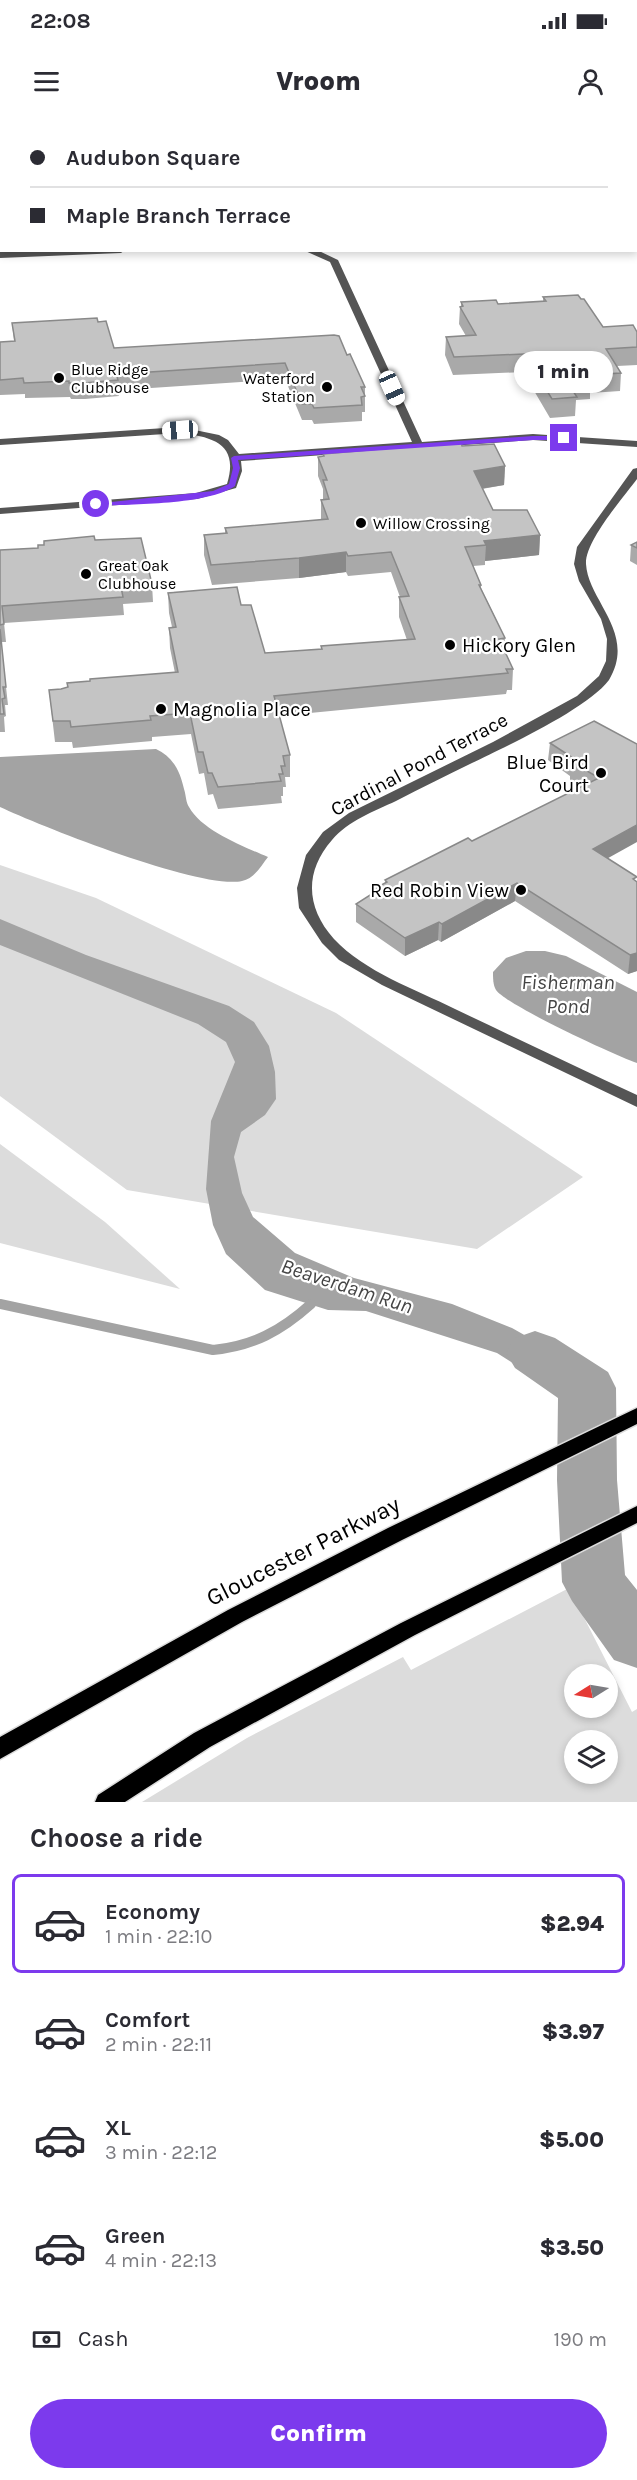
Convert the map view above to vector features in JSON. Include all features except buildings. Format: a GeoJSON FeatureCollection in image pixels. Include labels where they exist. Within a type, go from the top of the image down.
{"type":"FeatureCollection","features":[{"type":"Feature","properties":{"kind":"main road","name":"Gloucester Parkway"},"geometry":{"type":"LineString","coordinates":[[0,1749],[150,1661],[363,1549],[637,1415]]}},
{"type":"Feature","properties":{"kind":"main road"},"geometry":{"type":"LineString","coordinates":[[106,1802],[202,1740],[408,1629],[637,1514]]}},
{"type":"Feature","properties":{"kind":"street"},"geometry":{"type":"LineString","coordinates":[[0,255],[73,252]]}},
{"type":"Feature","properties":{"kind":"street"},"geometry":{"type":"LineString","coordinates":[[312,252],[334,260],[418,445]]}},
{"type":"Feature","properties":{"kind":"street"},"geometry":{"type":"LineString","coordinates":[[0,442],[180,430],[214,435],[224,441],[237,468],[232,486],[197,496],[0,511]]}},
{"type":"Feature","properties":{"kind":"street"},"geometry":{"type":"LineString","coordinates":[[234,458],[533,438],[637,444]]}},
{"type":"Feature","properties":{"kind":"street","name":"Cardinal Pond Terrace"},"geometry":{"type":"LineString","coordinates":[[637,471],[583,547],[580,564],[585,581],[607,619],[614,639],[612,661],[604,678],[581,699],[498,745],[354,816],[328,835],[311,858],[304,888],[306,908],[327,940],[344,957],[387,982],[637,1102]]}},
{"type":"Feature","properties":{"kind":"shaded area"},"geometry":{"type":"Polygon","coordinates":[[[0,865],[96,898],[336,1013],[583,1177],[477,1249],[127,1190],[0,1096],[0,865]]]}},
{"type":"Feature","properties":{"kind":"shaded area"},"geometry":{"type":"Polygon","coordinates":[[[0,1144],[105,1222],[180,1289],[0,1243],[0,1144]]]}},
{"type":"Feature","properties":{"kind":"shaded area"},"geometry":{"type":"Polygon","coordinates":[[[569,1588],[608,1664],[564,1664],[564,1718],[618,1718],[618,1684],[632,1712],[637,1709],[637,1802],[142,1802],[247,1738],[403,1657],[411,1670],[569,1588]]]}},
{"type":"Feature","properties":{"kind":"water"},"geometry":{"type":"Polygon","coordinates":[[[156,749],[175,765],[188,805],[195,816],[214,831],[268,857],[250,878],[242,881],[222,881],[159,867],[85,842],[0,807],[0,757],[156,749]]]}},
{"type":"Feature","properties":{"kind":"water"},"geometry":{"type":"Polygon","coordinates":[[[0,919],[86,955],[229,1006],[254,1022],[269,1046],[275,1072],[276,1099],[265,1115],[241,1132],[234,1157],[242,1193],[253,1217],[295,1253],[354,1278],[452,1304],[512,1328],[595,1375],[587,1388],[556,1390],[497,1353],[366,1311],[328,1310],[265,1290],[226,1254],[213,1225],[206,1189],[211,1121],[235,1062],[226,1042],[198,1024],[0,945],[0,919]]]}},
{"type":"Feature","properties":{"kind":"water","name":"Fisherman Pond"},"geometry":{"type":"Polygon","coordinates":[[[526,951],[545,951],[566,956],[637,992],[637,1063],[539,1018],[496,990],[493,972],[506,958],[526,951]]]}},
{"type":"Feature","properties":{"kind":"waterway"},"geometry":{"type":"LineString","coordinates":[[0,1304],[213,1350],[241,1345],[266,1336],[289,1322],[311,1304]]}},
{"type":"Feature","properties":{"kind":"waterway","name":"Beaverdam Run"},"geometry":{"type":"LineString","coordinates":[[535,1353],[587,1388],[587,1480],[594,1582],[637,1640]]}},
{"type":"Feature","properties":{"kind":"place","name":"Blue Ridge Clubhouse"},"geometry":{"type":"Point","coordinates":[59,378]}},
{"type":"Feature","properties":{"kind":"place","name":"Waterford Station"},"geometry":{"type":"Point","coordinates":[327,387]}},
{"type":"Feature","properties":{"kind":"place","name":"Willow Crossing"},"geometry":{"type":"Point","coordinates":[361,523]}},
{"type":"Feature","properties":{"kind":"place","name":"Great Oak Clubhouse"},"geometry":{"type":"Point","coordinates":[86,574]}},
{"type":"Feature","properties":{"kind":"place","name":"Hickory Glen"},"geometry":{"type":"Point","coordinates":[450,645]}},
{"type":"Feature","properties":{"kind":"place","name":"Magnolia Place"},"geometry":{"type":"Point","coordinates":[161,709]}},
{"type":"Feature","properties":{"kind":"place","name":"Blue Bird Court"},"geometry":{"type":"Point","coordinates":[601,773]}},
{"type":"Feature","properties":{"kind":"place","name":"Red Robin View"},"geometry":{"type":"Point","coordinates":[521,890]}},
{"type":"Feature","properties":{"kind":"route"},"geometry":{"type":"LineString","coordinates":[[96,504],[197,496],[215,492],[232,486],[237,468],[234,458],[533,438],[564,438]]}}]}
